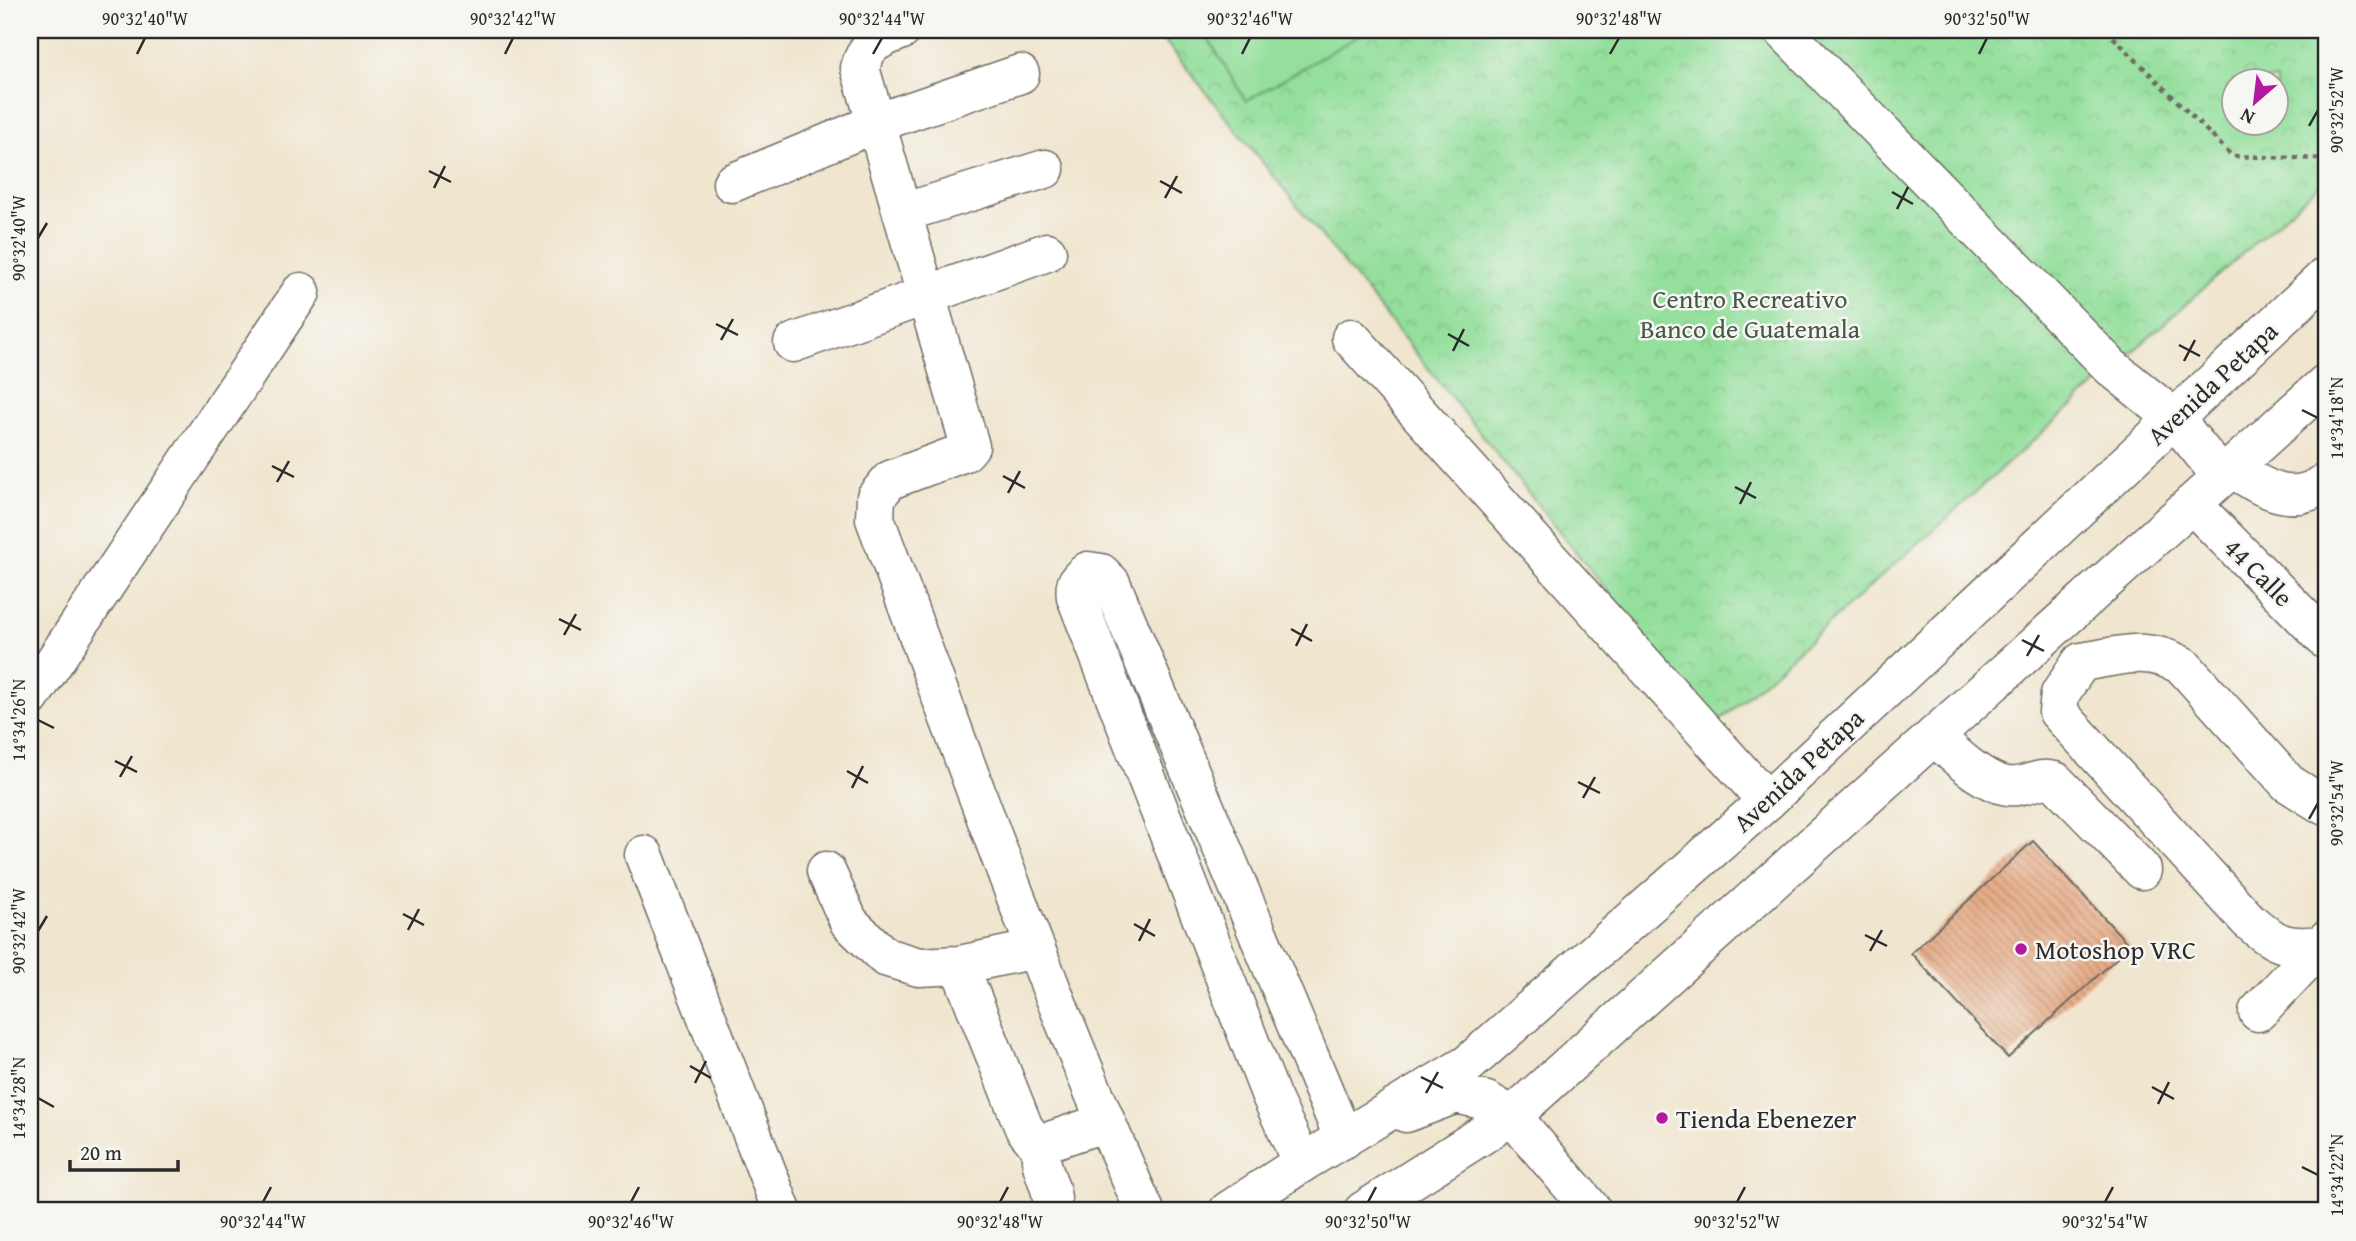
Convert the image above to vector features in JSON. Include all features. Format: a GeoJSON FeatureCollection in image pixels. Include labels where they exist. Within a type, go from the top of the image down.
{"type":"FeatureCollection","features":[{"type":"Feature","properties":{"kind":"main road"},"geometry":{"type":"LineString","coordinates":[[902,30],[873,43],[864,54],[860,68],[970,446],[965,452],[890,481],[876,497],[875,519],[1036,949],[1145,1211]]}},
{"type":"Feature","properties":{"kind":"main road"},"geometry":{"type":"LineString","coordinates":[[1783,30],[2111,367],[2174,418],[2227,473],[2263,488],[2296,496],[2316,489],[2326,482]]}},
{"type":"Feature","properties":{"kind":"main road"},"geometry":{"type":"LineString","coordinates":[[732,183],[876,123],[1020,74]]}},
{"type":"Feature","properties":{"kind":"main road"},"geometry":{"type":"LineString","coordinates":[[902,213],[1045,169]]}},
{"type":"Feature","properties":{"kind":"main road"},"geometry":{"type":"LineString","coordinates":[[793,343],[1047,252]]}},
{"type":"Feature","properties":{"kind":"main road","name":"Avenida Petapa"},"geometry":{"type":"LineString","coordinates":[[1228,1211],[1302,1163],[1468,1064],[1767,801],[2326,276]]}},
{"type":"Feature","properties":{"kind":"main road"},"geometry":{"type":"LineString","coordinates":[[30,698],[301,292]]}},
{"type":"Feature","properties":{"kind":"main road"},"geometry":{"type":"LineString","coordinates":[[1351,338],[1767,801]]}},
{"type":"Feature","properties":{"kind":"main road"},"geometry":{"type":"LineString","coordinates":[[1363,1211],[1512,1116],[2326,383]]}},
{"type":"Feature","properties":{"kind":"main road","name":"44 Calle"},"geometry":{"type":"LineString","coordinates":[[2192,504],[2326,640]]}},
{"type":"Feature","properties":{"kind":"main road"},"geometry":{"type":"LineString","coordinates":[[1302,1163],[1271,1096],[1076,597],[1074,587],[1078,578],[1088,571],[1101,573],[1111,583],[1350,1136],[1456,1094],[1487,1101],[1512,1116],[1593,1211]]}},
{"type":"Feature","properties":{"kind":"main road"},"geometry":{"type":"LineString","coordinates":[[2324,943],[2295,948],[2270,939],[2248,920],[2057,712],[2060,694],[2081,662],[2143,652],[2165,656],[2183,666],[2288,783],[2318,803],[2326,805]]}},
{"type":"Feature","properties":{"kind":"main road"},"geometry":{"type":"LineString","coordinates":[[1935,735],[1953,755],[1998,785],[2018,786],[2042,778],[2054,781],[2142,870]]}},
{"type":"Feature","properties":{"kind":"main road"},"geometry":{"type":"LineString","coordinates":[[644,855],[782,1211]]}},
{"type":"Feature","properties":{"kind":"main road"},"geometry":{"type":"LineString","coordinates":[[826,871],[849,922],[885,957],[919,967],[958,965],[1036,949]]}},
{"type":"Feature","properties":{"kind":"main road"},"geometry":{"type":"LineString","coordinates":[[2258,1012],[2324,943]]}},
{"type":"Feature","properties":{"kind":"main road"},"geometry":{"type":"LineString","coordinates":[[958,965],[1024,1128],[1041,1149]]}},
{"type":"Feature","properties":{"kind":"main road"},"geometry":{"type":"LineString","coordinates":[[1051,1211],[1052,1195],[1040,1159],[1041,1149],[1050,1141],[1106,1122]]}},
{"type":"Feature","properties":{"kind":"path"},"geometry":{"type":"LineString","coordinates":[[2106,30],[2232,156],[2326,159]]}},
{"type":"Feature","properties":{"kind":"green space","name":"Centro Recreativo Banco de Guatemala"},"geometry":{"type":"Polygon","coordinates":[[[1156,30],[2326,30],[2326,179],[1715,725],[1156,30]]]}},
{"type":"Feature","properties":{"kind":"green space"},"geometry":{"type":"Polygon","coordinates":[[[1203,30],[1368,30],[1246,101],[1203,30]]]}},
{"type":"Feature","properties":{"kind":"building","name":"Motoshop VRC"},"geometry":{"type":"Polygon","coordinates":[[[2033,841],[2130,946],[2008,1058],[1911,953],[2033,841]]]}},
{"type":"Feature","properties":{"kind":"place","name":"Motoshop VRC"},"geometry":{"type":"Point","coordinates":[2021,949]}},
{"type":"Feature","properties":{"kind":"place","name":"Tienda Ebenezer"},"geometry":{"type":"Point","coordinates":[1662,1118]}}]}
